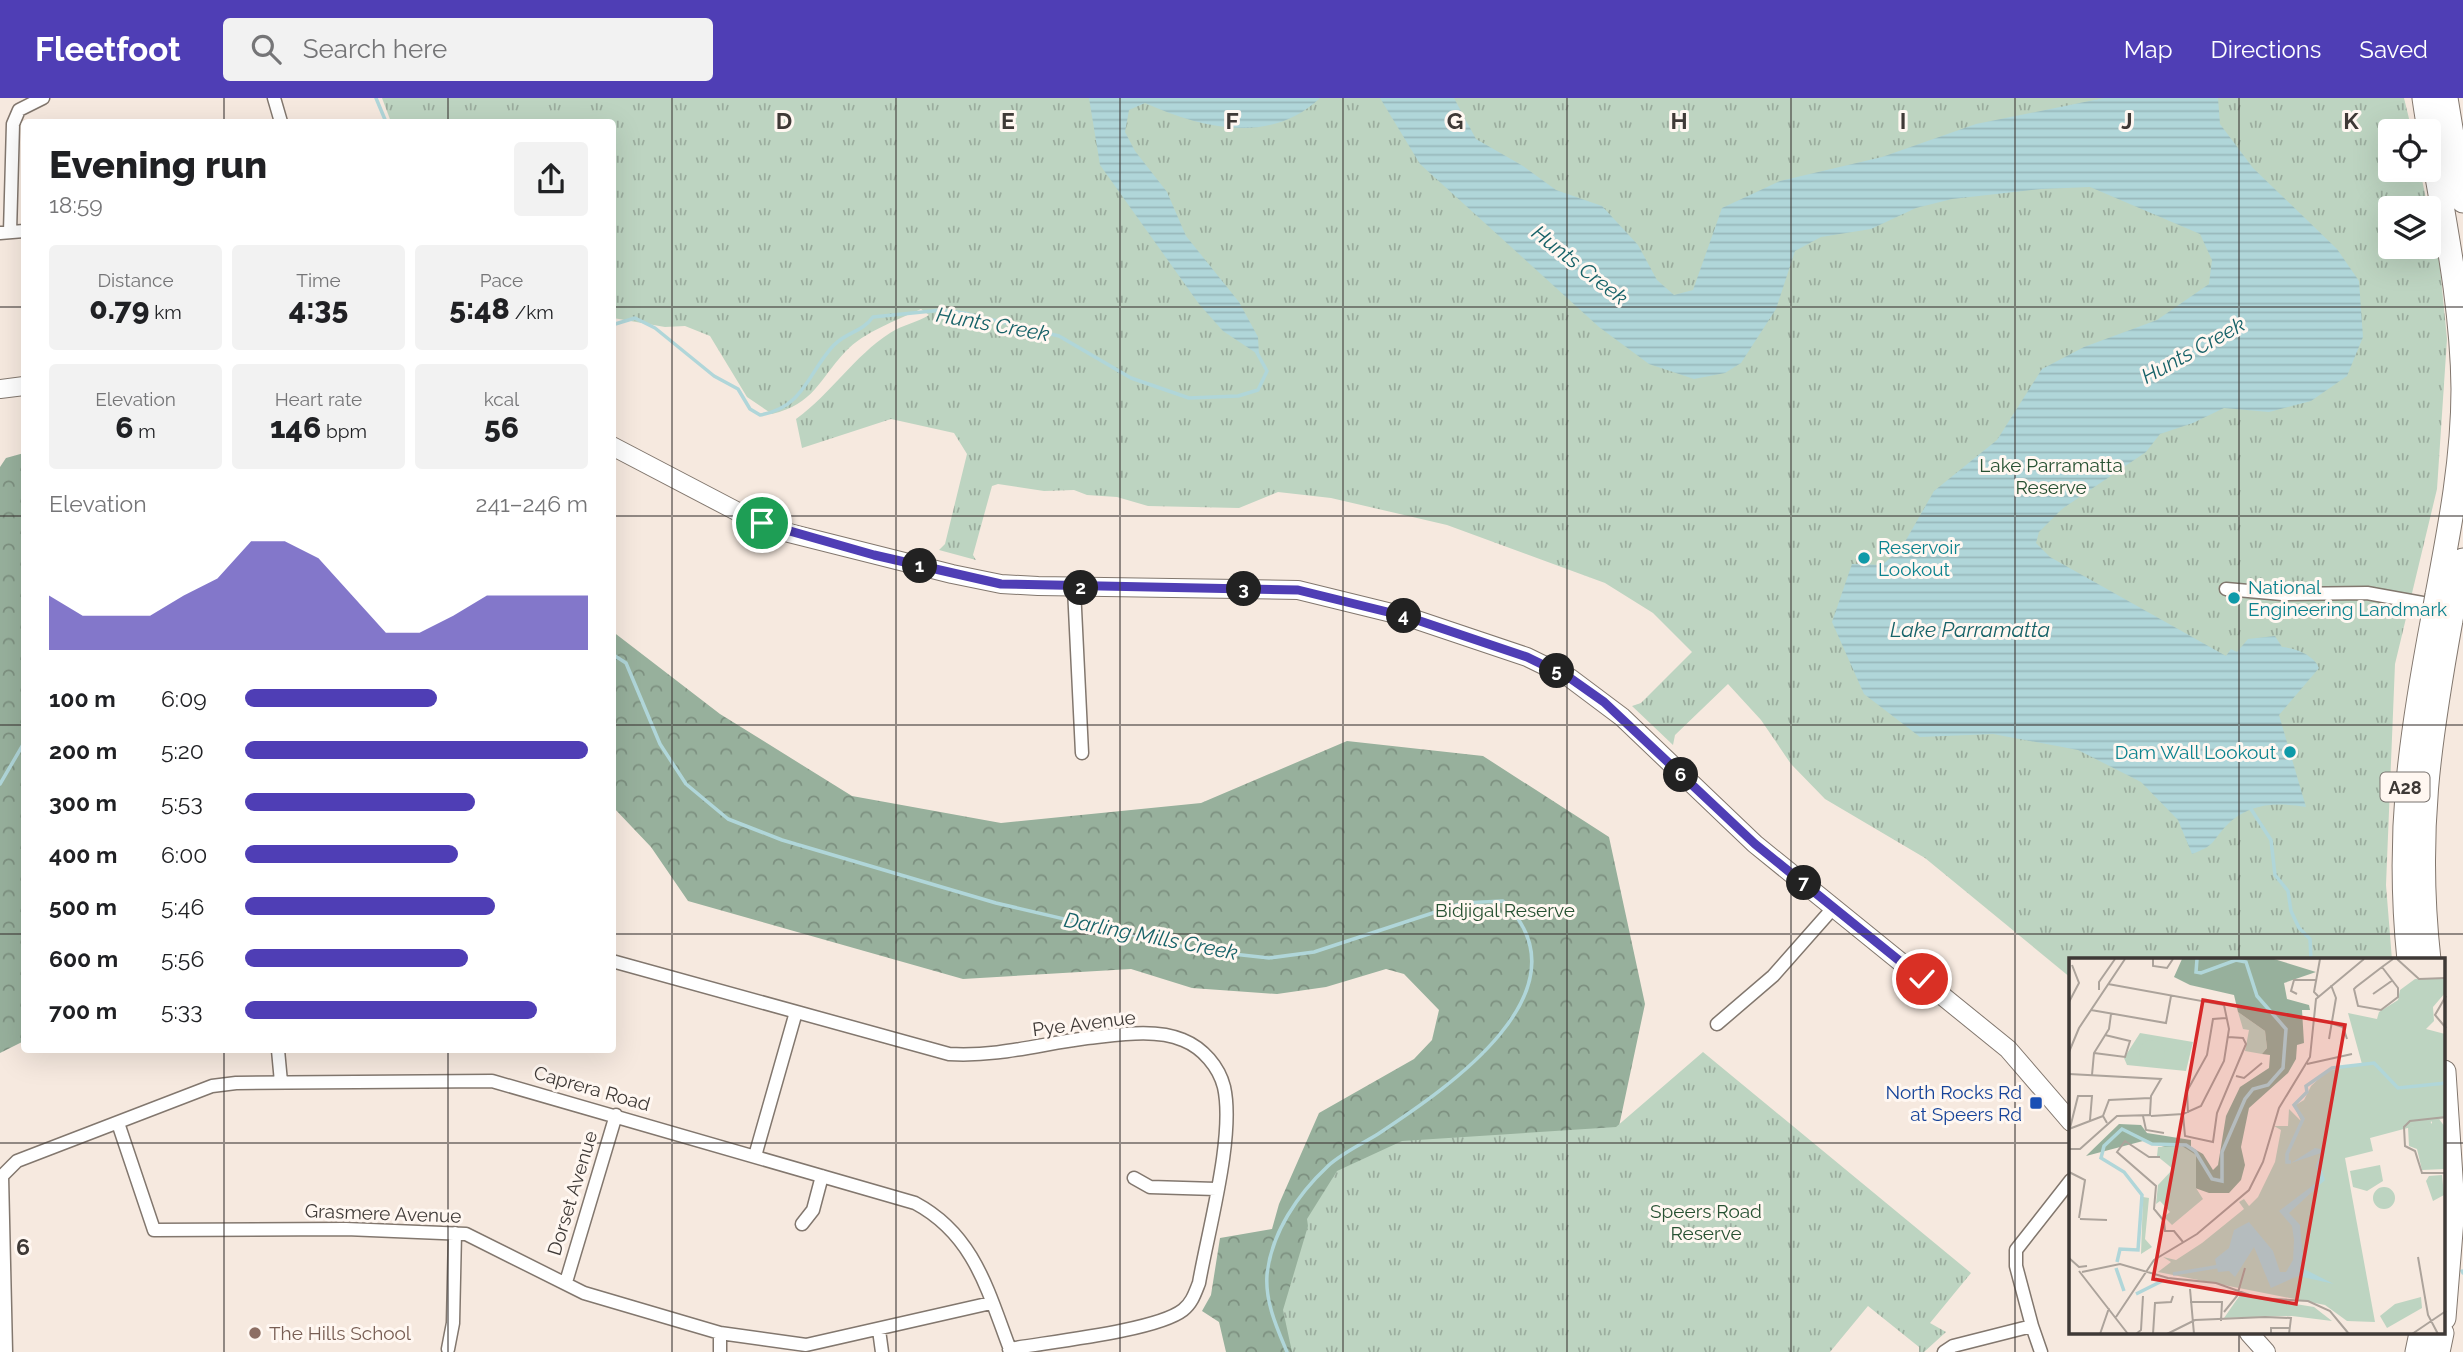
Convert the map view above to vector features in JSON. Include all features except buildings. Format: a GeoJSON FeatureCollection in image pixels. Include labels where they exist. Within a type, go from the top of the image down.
{"type":"FeatureCollection","features":[{"type":"Feature","properties":{"kind":"highway","name":"A28"},"geometry":{"type":"LineString","coordinates":[[2424,98],[2454,277],[2463,388],[2448,608],[2430,738],[2423,813],[2422,887],[2429,958]]}},
{"type":"Feature","properties":{"kind":"highway"},"geometry":{"type":"LineString","coordinates":[[2446,98],[2463,201]]}},
{"type":"Feature","properties":{"kind":"highway","name":"A28"},"geometry":{"type":"LineString","coordinates":[[2409,958],[2403,883],[2403,810],[2411,738],[2463,560]]}},
{"type":"Feature","properties":{"kind":"highway"},"geometry":{"type":"LineString","coordinates":[[2446,1102],[2453,1207],[2446,1293]]}},
{"type":"Feature","properties":{"kind":"highway"},"geometry":{"type":"LineString","coordinates":[[2417,1352],[2421,1334]]}},
{"type":"Feature","properties":{"kind":"highway"},"geometry":{"type":"LineString","coordinates":[[2438,1352],[2442,1334]]}},
{"type":"Feature","properties":{"kind":"main road"},"geometry":{"type":"LineString","coordinates":[[0,389],[21,386]]}},
{"type":"Feature","properties":{"kind":"main road"},"geometry":{"type":"LineString","coordinates":[[616,448],[742,513],[789,533],[1001,584],[1074,588],[1298,590],[1408,617],[1527,657],[1570,678],[1604,702],[1755,844],[2008,1049],[2069,1120]]}},
{"type":"Feature","properties":{"kind":"main road"},"geometry":{"type":"LineString","coordinates":[[2250,1334],[2266,1352]]}},
{"type":"Feature","properties":{"kind":"street"},"geometry":{"type":"LineString","coordinates":[[5,233],[13,124],[19,110],[43,98]]}},
{"type":"Feature","properties":{"kind":"street"},"geometry":{"type":"LineString","coordinates":[[274,98],[280,119]]}},
{"type":"Feature","properties":{"kind":"street"},"geometry":{"type":"LineString","coordinates":[[1074,588],[1082,753]]}},
{"type":"Feature","properties":{"kind":"street"},"geometry":{"type":"LineString","coordinates":[[2226,589],[2282,594],[2367,593],[2448,608]]}},
{"type":"Feature","properties":{"kind":"street"},"geometry":{"type":"LineString","coordinates":[[1717,1024],[1773,976],[1834,907]]}},
{"type":"Feature","properties":{"kind":"street","name":"Pye Avenue"},"geometry":{"type":"LineString","coordinates":[[616,962],[949,1054],[996,1055],[1121,1035],[1165,1036],[1182,1040],[1210,1059],[1224,1087],[1223,1151],[1199,1283],[1193,1299],[1184,1310],[1154,1324],[1010,1350]]}},
{"type":"Feature","properties":{"kind":"street"},"geometry":{"type":"LineString","coordinates":[[755,1156],[796,1012]]}},
{"type":"Feature","properties":{"kind":"street"},"geometry":{"type":"LineString","coordinates":[[278,1053],[281,1082]]}},
{"type":"Feature","properties":{"kind":"street","name":"Caprera Road"},"geometry":{"type":"LineString","coordinates":[[6,1352],[2,1176],[17,1161],[212,1086],[281,1082],[492,1080],[915,1203],[935,1214],[964,1242],[975,1261],[1010,1350]]}},
{"type":"Feature","properties":{"kind":"street","name":"Dorset Avenue"},"geometry":{"type":"LineString","coordinates":[[565,1282],[616,1115]]}},
{"type":"Feature","properties":{"kind":"street","name":"Grasmere Avenue"},"geometry":{"type":"LineString","coordinates":[[118,1123],[154,1230],[346,1229],[466,1234],[584,1293],[720,1334],[806,1345],[991,1303]]}},
{"type":"Feature","properties":{"kind":"street"},"geometry":{"type":"LineString","coordinates":[[802,1224],[813,1210],[822,1176]]}},
{"type":"Feature","properties":{"kind":"street"},"geometry":{"type":"LineString","coordinates":[[1134,1178],[1150,1187],[1216,1189]]}},
{"type":"Feature","properties":{"kind":"street"},"geometry":{"type":"LineString","coordinates":[[2040,1352],[2016,1266],[2016,1250],[2069,1183]]}},
{"type":"Feature","properties":{"kind":"street"},"geometry":{"type":"LineString","coordinates":[[448,1349],[453,1323],[455,1233]]}},
{"type":"Feature","properties":{"kind":"street"},"geometry":{"type":"LineString","coordinates":[[1944,1352],[1953,1346],[2032,1326]]}},
{"type":"Feature","properties":{"kind":"street"},"geometry":{"type":"LineString","coordinates":[[879,1330],[882,1352]]}},
{"type":"Feature","properties":{"kind":"street"},"geometry":{"type":"LineString","coordinates":[[720,1334],[720,1352]]}},
{"type":"Feature","properties":{"kind":"green space","name":"Lake Parramatta Reserve"},"geometry":{"type":"Polygon","coordinates":[[[382,98],[2404,98],[2409,119],[2378,119],[2378,182],[2423,182],[2425,196],[2378,196],[2378,259],[2439,259],[2447,339],[2437,489],[2395,664],[2386,885],[2392,958],[2069,958],[2069,976],[1925,858],[1825,799],[1791,764],[1761,720],[1728,684],[1675,735],[1673,745],[1632,706],[1641,703],[1692,652],[1653,613],[1605,583],[1447,525],[1331,498],[1278,492],[1239,508],[1148,506],[1117,497],[1087,495],[1074,490],[1044,491],[998,484],[992,486],[973,555],[976,560],[939,550],[945,544],[967,454],[954,433],[891,419],[802,448],[796,419],[877,342],[895,330],[929,315],[921,309],[862,338],[845,352],[807,397],[786,410],[772,414],[747,397],[710,336],[685,326],[665,327],[616,319],[616,119],[390,119],[382,98]]]}},
{"type":"Feature","properties":{"kind":"green space"},"geometry":{"type":"Polygon","coordinates":[[[21,454],[21,1042],[0,1053],[0,467],[6,458],[21,454]]]}},
{"type":"Feature","properties":{"kind":"green space","name":"Bidjigal Reserve"},"geometry":{"type":"Polygon","coordinates":[[[616,634],[720,714],[852,796],[1001,823],[1201,803],[1347,741],[1483,756],[1609,837],[1645,1004],[1618,1131],[1417,1352],[1226,1352],[1219,1322],[1202,1311],[1211,1295],[1220,1238],[1272,1229],[1279,1204],[1319,1113],[1414,1059],[1432,1040],[1439,1010],[1404,974],[1386,969],[1326,987],[1277,994],[1192,988],[1131,969],[963,979],[688,901],[651,847],[616,810],[616,634]]]}},
{"type":"Feature","properties":{"kind":"green space","name":"Speers Road Reserve"},"geometry":{"type":"Polygon","coordinates":[[[1703,1052],[1971,1273],[1930,1323],[1946,1332],[1924,1352],[1919,1352],[1919,1347],[1868,1306],[1830,1352],[1292,1352],[1283,1310],[1308,1226],[1307,1219],[1337,1171],[1402,1141],[1616,1127],[1703,1052]]]}},
{"type":"Feature","properties":{"kind":"water"},"geometry":{"type":"Polygon","coordinates":[[[1089,98],[1320,98],[1300,113],[1279,123],[1257,127],[1212,125],[1189,120],[1145,103],[1129,110],[1125,132],[1135,151],[1167,192],[1186,236],[1239,302],[1258,337],[1259,355],[1223,331],[1199,304],[1100,165],[1089,98]]]}},
{"type":"Feature","properties":{"kind":"water","name":"Lake Parramatta"},"geometry":{"type":"Polygon","coordinates":[[[1380,98],[1454,98],[1476,139],[1523,166],[1556,190],[1602,206],[1638,245],[1657,280],[1674,295],[1693,290],[1722,208],[1780,181],[1882,157],[1976,124],[2104,98],[2218,98],[2220,124],[2253,168],[2337,249],[2359,281],[2363,337],[2347,376],[2311,401],[2269,412],[2224,408],[2193,423],[2160,434],[2146,452],[2062,509],[2039,532],[2036,543],[2050,557],[2226,656],[2231,649],[2237,652],[2248,639],[2275,636],[2282,647],[2313,659],[2319,668],[2279,715],[2306,807],[2262,806],[2243,813],[2225,827],[2209,846],[2192,854],[2178,820],[2141,782],[2078,750],[1993,734],[1920,737],[1864,694],[1832,622],[1852,564],[1882,565],[1902,547],[1934,491],[1997,440],[2042,369],[2084,347],[2157,320],[2209,284],[2212,260],[2200,234],[2090,187],[2041,189],[1952,199],[1916,208],[1871,229],[1821,237],[1795,251],[1776,309],[1741,363],[1725,373],[1694,379],[1649,364],[1599,327],[1420,164],[1380,98]]]}},
{"type":"Feature","properties":{"kind":"waterway","name":"Hunts Creek"},"geometry":{"type":"LineString","coordinates":[[376,98],[385,119]]}},
{"type":"Feature","properties":{"kind":"waterway","name":"Hunts Creek"},"geometry":{"type":"LineString","coordinates":[[616,324],[635,318],[655,328],[714,376],[738,389],[750,409],[760,415],[787,404],[804,387],[834,345],[873,317],[942,310],[1059,336],[1131,378],[1189,398],[1238,396],[1258,390],[1267,371],[1256,351]]}},
{"type":"Feature","properties":{"kind":"waterway","name":"Darling Mills Creek"},"geometry":{"type":"LineString","coordinates":[[616,657],[626,663],[660,744],[686,784],[728,819],[782,840],[996,903],[1197,950],[1269,958],[1314,952],[1463,903],[1503,901],[1527,935],[1531,969],[1521,1002],[1500,1034],[1471,1064],[1407,1115],[1334,1161],[1306,1189],[1288,1215],[1274,1244],[1267,1275],[1270,1305],[1287,1352]]}},
{"type":"Feature","properties":{"kind":"waterway","name":"Darling Mills Creek"},"geometry":{"type":"LineString","coordinates":[[0,784],[21,748]]}},
{"type":"Feature","properties":{"kind":"waterway","name":"Hunts Creek"},"geometry":{"type":"LineString","coordinates":[[2249,806],[2271,840],[2275,875],[2288,891],[2291,911],[2299,928],[2310,939],[2311,958]]}},
{"type":"Feature","properties":{"kind":"place","name":"Reservoir Lookout"},"geometry":{"type":"Point","coordinates":[1864,558]}},
{"type":"Feature","properties":{"kind":"place","name":"National Engineering Landmark"},"geometry":{"type":"Point","coordinates":[2234,598]}},
{"type":"Feature","properties":{"kind":"place","name":"Dam Wall Lookout"},"geometry":{"type":"Point","coordinates":[2290,752]}},
{"type":"Feature","properties":{"kind":"place","name":"North Rocks Rd at Speers Rd"},"geometry":{"type":"Point","coordinates":[2036,1103]}},
{"type":"Feature","properties":{"kind":"place","name":"The Hills School"},"geometry":{"type":"Point","coordinates":[255,1333]}},
{"type":"Feature","properties":{"kind":"route"},"geometry":{"type":"LineString","coordinates":[[762,523],[789,533],[874,555],[1001,584],[1074,588],[1298,590],[1408,617],[1527,657],[1570,678],[1604,702],[1755,844],[1922,979]]}}]}
